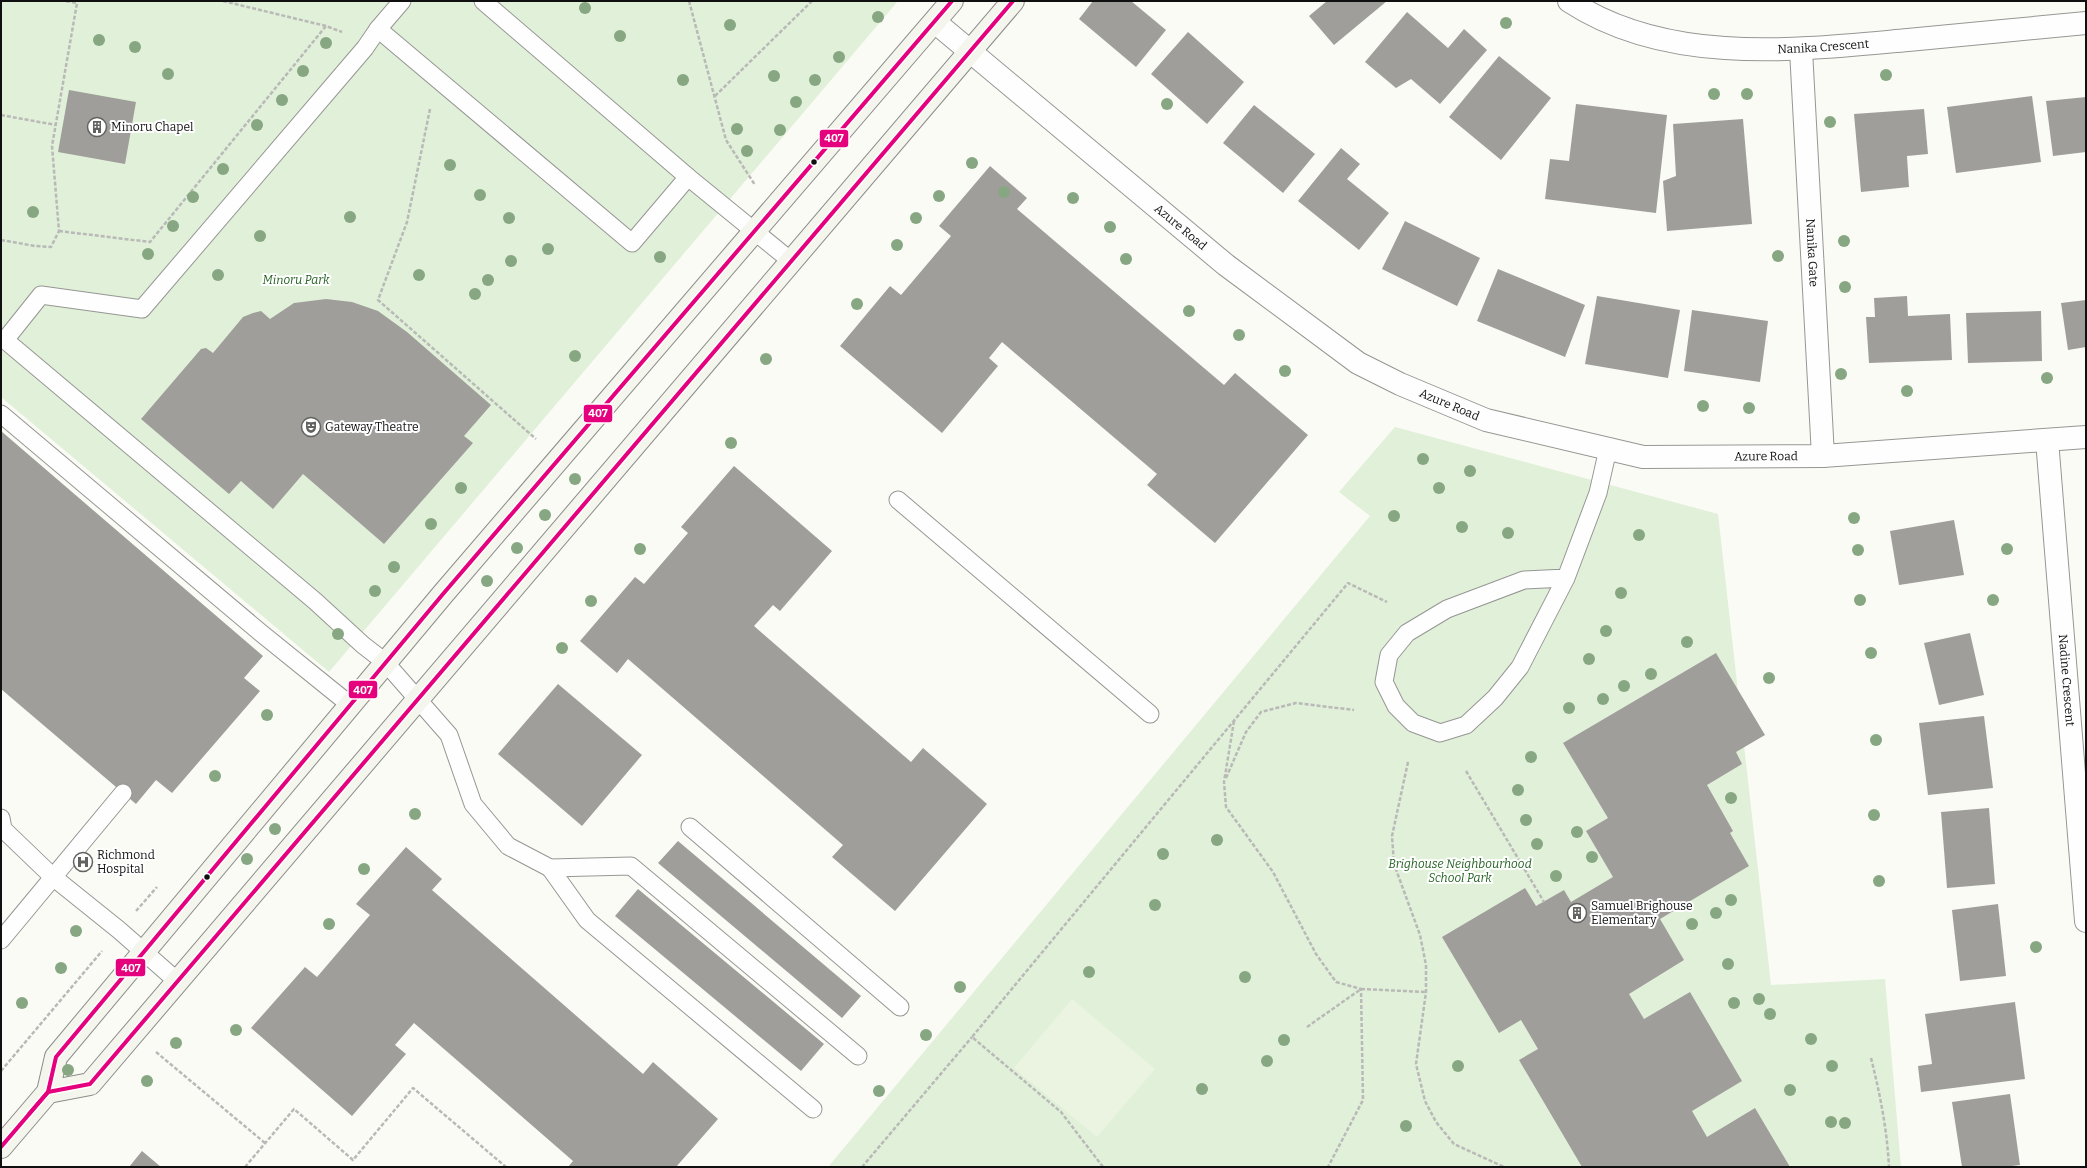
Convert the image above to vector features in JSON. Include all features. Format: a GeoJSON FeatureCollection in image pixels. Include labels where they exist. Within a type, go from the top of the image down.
{"type":"FeatureCollection","features":[{"type":"Feature","properties":{"kind":"main road"},"geometry":{"type":"LineString","coordinates":[[1,1148],[48,1092],[56,1057],[385,662],[952,1]]}},
{"type":"Feature","properties":{"kind":"main road"},"geometry":{"type":"LineString","coordinates":[[48,1092],[90,1084],[1013,1]]}},
{"type":"Feature","properties":{"kind":"street","name":"Nanika Crescent"},"geometry":{"type":"LineString","coordinates":[[1569,1],[1607,21],[1654,37],[1713,48],[1800,50],[2086,23]]}},
{"type":"Feature","properties":{"kind":"street","name":"Azure Road"},"geometry":{"type":"LineString","coordinates":[[935,22],[1226,265],[1358,363],[1400,384],[1486,420],[1643,457],[1823,456],[2086,437]]}},
{"type":"Feature","properties":{"kind":"street","name":"Nanika Gate"},"geometry":{"type":"LineString","coordinates":[[1800,50],[1823,456]]}},
{"type":"Feature","properties":{"kind":"street","name":"Nadine Crescent"},"geometry":{"type":"LineString","coordinates":[[2047,440],[2086,921]]}},
{"type":"Feature","properties":{"kind":"lane"},"geometry":{"type":"LineString","coordinates":[[402,1],[378,29],[365,48],[142,309],[41,295],[5,340],[315,601],[363,646],[385,662],[449,735],[473,804],[508,846],[550,868],[587,920],[813,1109]]}},
{"type":"Feature","properties":{"kind":"lane"},"geometry":{"type":"LineString","coordinates":[[483,1],[688,177],[791,261]]}},
{"type":"Feature","properties":{"kind":"lane"},"geometry":{"type":"LineString","coordinates":[[378,29],[632,243],[688,177]]}},
{"type":"Feature","properties":{"kind":"lane"},"geometry":{"type":"LineString","coordinates":[[1,414],[256,639],[350,704]]}},
{"type":"Feature","properties":{"kind":"lane"},"geometry":{"type":"LineString","coordinates":[[1566,578],[1524,580],[1448,609],[1407,633],[1389,656],[1384,682],[1396,706],[1413,723],[1440,733],[1466,726],[1495,698],[1520,667],[1566,578],[1598,493],[1608,449]]}},
{"type":"Feature","properties":{"kind":"lane"},"geometry":{"type":"LineString","coordinates":[[898,500],[1150,714]]}},
{"type":"Feature","properties":{"kind":"lane"},"geometry":{"type":"LineString","coordinates":[[1,940],[123,793]]}},
{"type":"Feature","properties":{"kind":"lane"},"geometry":{"type":"LineString","coordinates":[[2,825],[53,877],[177,981]]}},
{"type":"Feature","properties":{"kind":"lane"},"geometry":{"type":"LineString","coordinates":[[690,827],[900,1007]]}},
{"type":"Feature","properties":{"kind":"lane"},"geometry":{"type":"LineString","coordinates":[[550,868],[631,866],[858,1056]]}},
{"type":"Feature","properties":{"kind":"path"},"geometry":{"type":"LineString","coordinates":[[1,240],[35,246],[51,247],[59,231],[52,146],[78,2],[65,1]]}},
{"type":"Feature","properties":{"kind":"path"},"geometry":{"type":"LineString","coordinates":[[59,231],[150,242],[326,26],[223,1]]}},
{"type":"Feature","properties":{"kind":"path"},"geometry":{"type":"LineString","coordinates":[[689,1],[726,140],[755,185]]}},
{"type":"Feature","properties":{"kind":"path"},"geometry":{"type":"LineString","coordinates":[[715,96],[812,1]]}},
{"type":"Feature","properties":{"kind":"path"},"geometry":{"type":"LineString","coordinates":[[444,84],[428,113],[407,222],[378,300],[536,439]]}},
{"type":"Feature","properties":{"kind":"path"},"geometry":{"type":"LineString","coordinates":[[1,115],[56,125]]}},
{"type":"Feature","properties":{"kind":"path"},"geometry":{"type":"LineString","coordinates":[[862,1167],[972,1037],[1348,583],[1387,602]]}},
{"type":"Feature","properties":{"kind":"path"},"geometry":{"type":"LineString","coordinates":[[1224,782],[1246,732],[1261,712],[1296,703],[1354,710]]}},
{"type":"Feature","properties":{"kind":"path"},"geometry":{"type":"LineString","coordinates":[[1234,720],[1224,782],[1226,806],[1273,872],[1316,954],[1336,982],[1360,989],[1426,992]]}},
{"type":"Feature","properties":{"kind":"path"},"geometry":{"type":"LineString","coordinates":[[1408,762],[1392,836],[1394,864],[1420,935],[1426,965],[1426,992],[1416,1064],[1425,1101],[1436,1122],[1454,1144],[1504,1167]]}},
{"type":"Feature","properties":{"kind":"path"},"geometry":{"type":"LineString","coordinates":[[1466,772],[1544,902]]}},
{"type":"Feature","properties":{"kind":"path"},"geometry":{"type":"LineString","coordinates":[[1307,1028],[1360,989]]}},
{"type":"Feature","properties":{"kind":"path"},"geometry":{"type":"LineString","coordinates":[[1328,1167],[1363,1100],[1360,989]]}},
{"type":"Feature","properties":{"kind":"path"},"geometry":{"type":"LineString","coordinates":[[972,1037],[1061,1112],[1103,1167]]}},
{"type":"Feature","properties":{"kind":"path"},"geometry":{"type":"LineString","coordinates":[[155,1051],[265,1143]]}},
{"type":"Feature","properties":{"kind":"path"},"geometry":{"type":"LineString","coordinates":[[1871,1058],[1880,1094],[1887,1139],[1889,1167]]}},
{"type":"Feature","properties":{"kind":"path"},"geometry":{"type":"LineString","coordinates":[[244,1167],[294,1109],[353,1160],[413,1088],[506,1167]]}},
{"type":"Feature","properties":{"kind":"green space","name":"Minoru Park"},"geometry":{"type":"Polygon","coordinates":[[[1,1],[898,1],[329,672],[1,397],[1,1]]]}},
{"type":"Feature","properties":{"kind":"green space","name":"Brighouse Neighbourhood School Park"},"geometry":{"type":"Polygon","coordinates":[[[1395,427],[1718,514],[1771,985],[1885,979],[1901,1167],[828,1167],[1370,516],[1339,492],[1395,427]]]}},
{"type":"Feature","properties":{"kind":"green space"},"geometry":{"type":"Polygon","coordinates":[[[1072,999],[1155,1069],[1097,1137],[1014,1068],[1072,999]]]}},
{"type":"Feature","properties":{"kind":"building"},"geometry":{"type":"Polygon","coordinates":[[[1093,1],[1131,1],[1166,30],[1136,67],[1079,19],[1093,1]]]}},
{"type":"Feature","properties":{"kind":"building"},"geometry":{"type":"Polygon","coordinates":[[[1327,1],[1387,1],[1334,45],[1309,16],[1327,1]]]}},
{"type":"Feature","properties":{"kind":"building"},"geometry":{"type":"Polygon","coordinates":[[[1407,12],[1448,48],[1464,29],[1487,50],[1440,104],[1411,79],[1396,88],[1365,62],[1407,12]]]}},
{"type":"Feature","properties":{"kind":"building"},"geometry":{"type":"Polygon","coordinates":[[[1188,32],[1244,82],[1207,124],[1151,74],[1188,32]]]}},
{"type":"Feature","properties":{"kind":"building"},"geometry":{"type":"Polygon","coordinates":[[[1499,56],[1551,98],[1501,160],[1449,117],[1499,56]]]}},
{"type":"Feature","properties":{"kind":"building","name":"Minoru Chapel"},"geometry":{"type":"Polygon","coordinates":[[[69,90],[136,102],[125,164],[58,152],[69,90]]]}},
{"type":"Feature","properties":{"kind":"building"},"geometry":{"type":"Polygon","coordinates":[[[2032,96],[2041,162],[1956,173],[1947,107],[2032,96]]]}},
{"type":"Feature","properties":{"kind":"building"},"geometry":{"type":"Polygon","coordinates":[[[2086,97],[2086,152],[2053,156],[2046,101],[2086,97]]]}},
{"type":"Feature","properties":{"kind":"building"},"geometry":{"type":"Polygon","coordinates":[[[1576,104],[1667,115],[1656,213],[1545,199],[1550,159],[1569,161],[1576,104]]]}},
{"type":"Feature","properties":{"kind":"building"},"geometry":{"type":"Polygon","coordinates":[[[1254,105],[1315,154],[1283,193],[1223,143],[1254,105]]]}},
{"type":"Feature","properties":{"kind":"building"},"geometry":{"type":"Polygon","coordinates":[[[1924,109],[1928,154],[1907,156],[1909,187],[1861,192],[1854,114],[1924,109]]]}},
{"type":"Feature","properties":{"kind":"building"},"geometry":{"type":"Polygon","coordinates":[[[1743,119],[1752,224],[1667,231],[1663,181],[1676,176],[1673,124],[1743,119]]]}},
{"type":"Feature","properties":{"kind":"building"},"geometry":{"type":"Polygon","coordinates":[[[1341,148],[1360,164],[1347,179],[1389,213],[1359,250],[1298,201],[1341,148]]]}},
{"type":"Feature","properties":{"kind":"building"},"geometry":{"type":"Polygon","coordinates":[[[990,166],[1027,198],[1017,209],[1224,385],[1235,373],[1308,435],[1215,543],[1147,485],[1157,474],[1002,342],[989,358],[998,366],[942,433],[840,346],[890,286],[901,295],[951,236],[939,226],[990,166]]]}},
{"type":"Feature","properties":{"kind":"building"},"geometry":{"type":"Polygon","coordinates":[[[1405,221],[1480,258],[1457,306],[1382,269],[1405,221]]]}},
{"type":"Feature","properties":{"kind":"building"},"geometry":{"type":"Polygon","coordinates":[[[1498,269],[1585,305],[1565,357],[1477,321],[1498,269]]]}},
{"type":"Feature","properties":{"kind":"building"},"geometry":{"type":"Polygon","coordinates":[[[1597,296],[1680,310],[1668,378],[1585,364],[1597,296]]]}},
{"type":"Feature","properties":{"kind":"building"},"geometry":{"type":"Polygon","coordinates":[[[1907,296],[1908,316],[1950,314],[1952,360],[1869,363],[1866,317],[1875,317],[1874,298],[1907,296]]]}},
{"type":"Feature","properties":{"kind":"building","name":"Gateway Theatre"},"geometry":{"type":"Polygon","coordinates":[[[326,299],[352,302],[378,311],[407,332],[491,405],[464,436],[473,443],[384,544],[303,474],[273,509],[241,481],[229,494],[141,419],[201,349],[206,348],[213,353],[243,317],[261,311],[270,319],[294,303],[326,299]]]}},
{"type":"Feature","properties":{"kind":"building"},"geometry":{"type":"Polygon","coordinates":[[[2086,300],[2086,347],[2068,350],[2061,303],[2086,300]]]}},
{"type":"Feature","properties":{"kind":"building"},"geometry":{"type":"Polygon","coordinates":[[[1692,310],[1768,321],[1760,382],[1684,371],[1692,310]]]}},
{"type":"Feature","properties":{"kind":"building"},"geometry":{"type":"Polygon","coordinates":[[[2041,311],[2042,361],[1968,363],[1966,313],[2041,311]]]}},
{"type":"Feature","properties":{"kind":"building"},"geometry":{"type":"Polygon","coordinates":[[[1,431],[263,656],[244,678],[260,691],[172,793],[156,780],[136,804],[1,689],[1,431]]]}},
{"type":"Feature","properties":{"kind":"building"},"geometry":{"type":"Polygon","coordinates":[[[734,466],[832,551],[780,611],[773,605],[754,626],[911,762],[923,748],[987,804],[895,911],[832,857],[843,845],[628,659],[617,673],[580,641],[635,577],[644,584],[688,533],[681,527],[734,466]]]}},
{"type":"Feature","properties":{"kind":"building"},"geometry":{"type":"Polygon","coordinates":[[[1954,520],[1964,575],[1899,585],[1890,531],[1954,520]]]}},
{"type":"Feature","properties":{"kind":"building"},"geometry":{"type":"Polygon","coordinates":[[[1970,633],[1984,695],[1939,705],[1924,643],[1970,633]]]}},
{"type":"Feature","properties":{"kind":"building","name":"Samuel Brighouse Elementary"},"geometry":{"type":"Polygon","coordinates":[[[1716,653],[1765,735],[1736,752],[1742,764],[1707,785],[1733,831],[1730,833],[1749,866],[1660,919],[1684,960],[1629,994],[1644,1019],[1690,992],[1742,1081],[1692,1111],[1707,1137],[1755,1108],[1790,1167],[1582,1167],[1519,1060],[1538,1049],[1521,1020],[1499,1033],[1442,937],[1525,888],[1536,906],[1564,890],[1571,902],[1613,877],[1586,831],[1608,818],[1563,743],[1716,653]]]}},
{"type":"Feature","properties":{"kind":"building"},"geometry":{"type":"Polygon","coordinates":[[[558,684],[642,755],[582,826],[498,754],[558,684]]]}},
{"type":"Feature","properties":{"kind":"building"},"geometry":{"type":"Polygon","coordinates":[[[1984,716],[1993,788],[1928,795],[1919,723],[1984,716]]]}},
{"type":"Feature","properties":{"kind":"building"},"geometry":{"type":"Polygon","coordinates":[[[1989,808],[1995,884],[1947,888],[1941,812],[1989,808]]]}},
{"type":"Feature","properties":{"kind":"building"},"geometry":{"type":"Polygon","coordinates":[[[678,841],[861,996],[842,1018],[658,863],[678,841]]]}},
{"type":"Feature","properties":{"kind":"building"},"geometry":{"type":"Polygon","coordinates":[[[406,847],[442,879],[432,890],[643,1074],[653,1062],[718,1119],[676,1167],[568,1167],[573,1161],[414,1023],[395,1045],[406,1054],[352,1116],[251,1028],[305,967],[317,977],[370,915],[356,904],[406,847]]]}},
{"type":"Feature","properties":{"kind":"building"},"geometry":{"type":"Polygon","coordinates":[[[638,889],[824,1044],[801,1071],[615,916],[638,889]]]}},
{"type":"Feature","properties":{"kind":"building"},"geometry":{"type":"Polygon","coordinates":[[[1998,904],[2006,976],[1960,981],[1952,910],[1998,904]]]}},
{"type":"Feature","properties":{"kind":"building"},"geometry":{"type":"Polygon","coordinates":[[[2015,1002],[2025,1079],[1921,1092],[1918,1066],[1932,1064],[1925,1014],[2015,1002]]]}},
{"type":"Feature","properties":{"kind":"building"},"geometry":{"type":"Polygon","coordinates":[[[2010,1094],[2020,1165],[2004,1167],[1962,1167],[1952,1102],[2010,1094]]]}},
{"type":"Feature","properties":{"kind":"building"},"geometry":{"type":"Polygon","coordinates":[[[142,1151],[161,1167],[129,1167],[142,1151]]]}},
{"type":"Feature","properties":{"kind":"transit line","name":"407"},"geometry":{"type":"LineString","coordinates":[[29,1114],[48,1092],[56,1057],[443,594],[952,1]]}},
{"type":"Feature","properties":{"kind":"transit line","name":"407"},"geometry":{"type":"LineString","coordinates":[[1,1147],[48,1092],[90,1084],[1013,1]]}},
{"type":"Feature","properties":{"kind":"place","name":"Minoru Chapel"},"geometry":{"type":"Point","coordinates":[97,127]}},
{"type":"Feature","properties":{"kind":"place","name":"Gateway Theatre"},"geometry":{"type":"Point","coordinates":[311,427]}},
{"type":"Feature","properties":{"kind":"place","name":"Richmond Hospital"},"geometry":{"type":"Point","coordinates":[83,862]}},
{"type":"Feature","properties":{"kind":"place","name":"Samuel Brighouse Elementary"},"geometry":{"type":"Point","coordinates":[1577,913]}}]}
